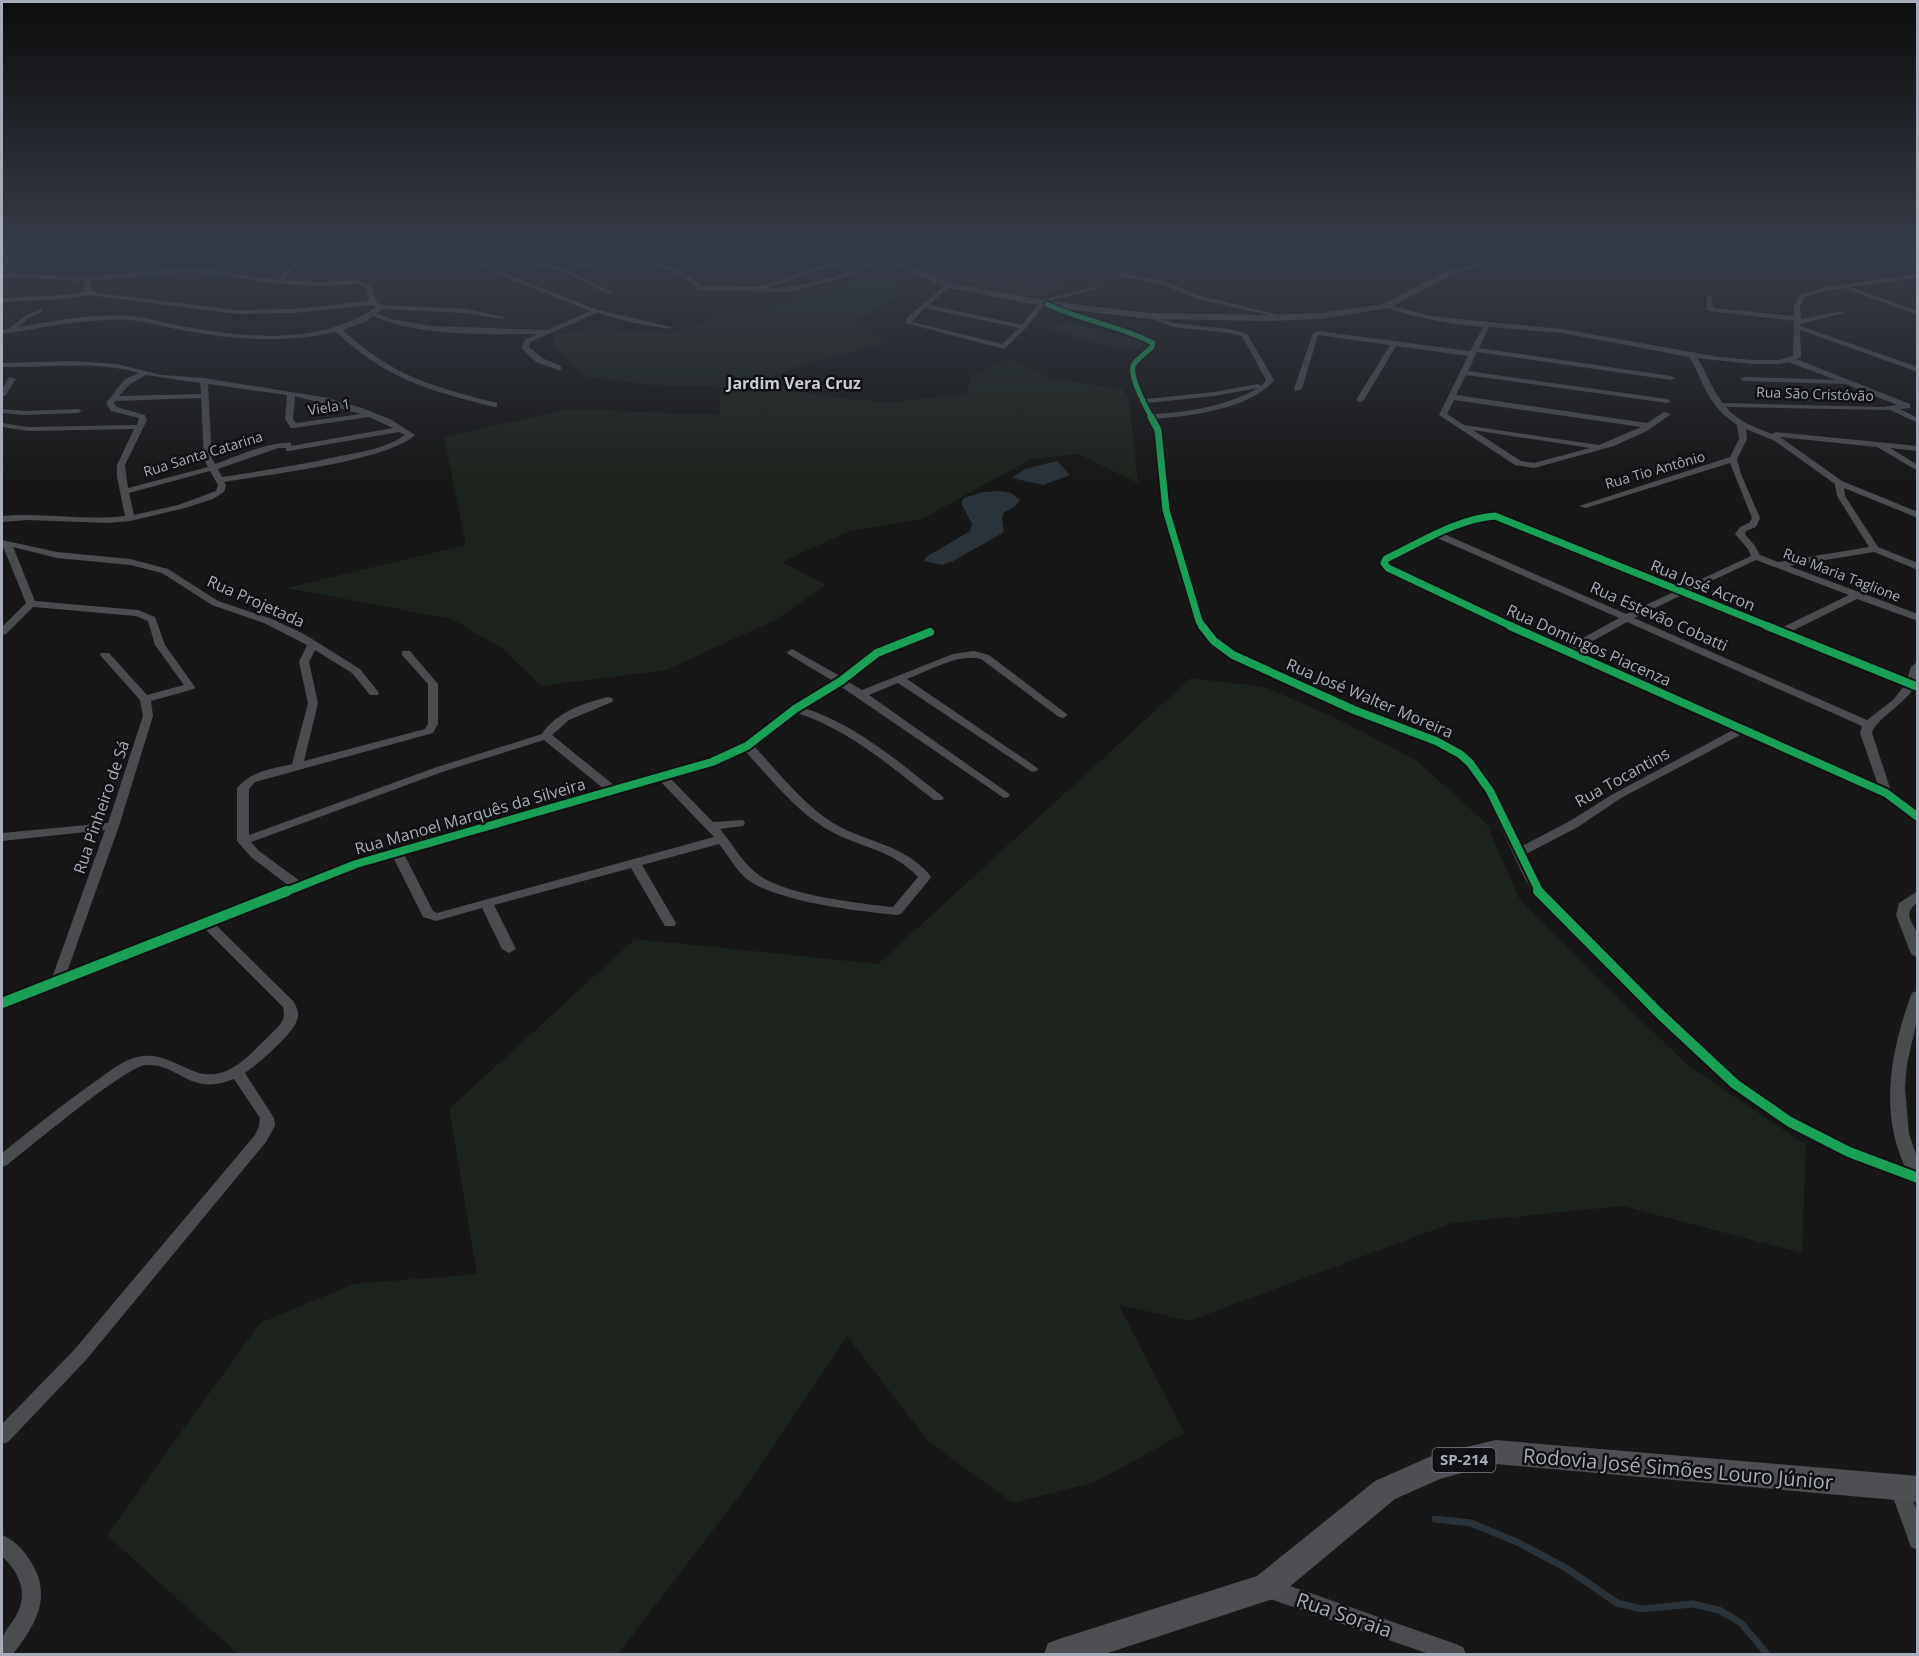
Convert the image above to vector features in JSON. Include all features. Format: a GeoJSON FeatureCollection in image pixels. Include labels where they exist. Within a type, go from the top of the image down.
{"type":"FeatureCollection","features":[{"type":"Feature","properties":{"kind":"main road","name":"Rodovia José Simões Louro Júnior"},"geometry":{"type":"LineString","coordinates":[[1059,1654],[1266,1588],[1385,1490],[1436,1467],[1496,1452],[1908,1489]]}},
{"type":"Feature","properties":{"kind":"street"},"geometry":{"type":"LineString","coordinates":[[195,330],[247,336],[303,336],[336,330]]}},
{"type":"Feature","properties":{"kind":"street"},"geometry":{"type":"LineString","coordinates":[[338,330],[356,347],[391,370],[446,392],[494,405]]}},
{"type":"Feature","properties":{"kind":"street"},"geometry":{"type":"LineString","coordinates":[[482,330],[548,332]]}},
{"type":"Feature","properties":{"kind":"street"},"geometry":{"type":"LineString","coordinates":[[552,330],[527,341],[525,348],[539,360],[558,368]]}},
{"type":"Feature","properties":{"kind":"street"},"geometry":{"type":"LineString","coordinates":[[938,330],[1004,346]]}},
{"type":"Feature","properties":{"kind":"street"},"geometry":{"type":"LineString","coordinates":[[1004,346],[1021,330]]}},
{"type":"Feature","properties":{"kind":"street","name":"Rua José Walter Moreira"},"geometry":{"type":"LineString","coordinates":[[1122,330],[1153,343],[1152,347],[1134,364],[1132,370],[1158,430],[1166,510],[1199,621],[1206,633],[1233,655],[1457,752],[1480,777],[1519,852],[1526,871],[1539,892],[1660,1014],[1735,1084],[1790,1122],[1849,1152],[1917,1178]]}},
{"type":"Feature","properties":{"kind":"street"},"geometry":{"type":"LineString","coordinates":[[1222,330],[1245,335],[1268,375],[1268,384]]}},
{"type":"Feature","properties":{"kind":"street"},"geometry":{"type":"LineString","coordinates":[[1484,330],[1443,415],[1518,463],[1528,466],[1602,447],[1649,426],[1667,414]]}},
{"type":"Feature","properties":{"kind":"street"},"geometry":{"type":"LineString","coordinates":[[1554,330],[1692,356],[1746,361],[1791,360],[1850,383]]}},
{"type":"Feature","properties":{"kind":"street"},"geometry":{"type":"LineString","coordinates":[[1791,360],[1797,357],[1798,330]]}},
{"type":"Feature","properties":{"kind":"street"},"geometry":{"type":"LineString","coordinates":[[1819,330],[1917,370]]}},
{"type":"Feature","properties":{"kind":"street"},"geometry":{"type":"LineString","coordinates":[[1298,389],[1315,334],[1322,332],[1671,378]]}},
{"type":"Feature","properties":{"kind":"street"},"geometry":{"type":"LineString","coordinates":[[1360,400],[1395,342]]}},
{"type":"Feature","properties":{"kind":"street"},"geometry":{"type":"LineString","coordinates":[[1004,346],[1006,349],[1004,357]]}},
{"type":"Feature","properties":{"kind":"street"},"geometry":{"type":"LineString","coordinates":[[1692,356],[1700,366],[1710,392],[1719,405],[1741,424],[1763,431],[1818,440],[1917,449]]}},
{"type":"Feature","properties":{"kind":"street"},"geometry":{"type":"LineString","coordinates":[[2,364],[63,363],[115,366],[143,374],[204,380],[291,394],[369,414],[411,437],[364,453],[219,480]]}},
{"type":"Feature","properties":{"kind":"street"},"geometry":{"type":"LineString","coordinates":[[1464,372],[1667,401]]}},
{"type":"Feature","properties":{"kind":"street"},"geometry":{"type":"LineString","coordinates":[[130,518],[121,477],[121,465],[142,417],[114,409],[110,403],[127,382],[143,374]]}},
{"type":"Feature","properties":{"kind":"street"},"geometry":{"type":"LineString","coordinates":[[2,394],[12,379]]}},
{"type":"Feature","properties":{"kind":"street"},"geometry":{"type":"LineString","coordinates":[[1744,379],[1850,383]]}},
{"type":"Feature","properties":{"kind":"street"},"geometry":{"type":"LineString","coordinates":[[2,519],[43,517],[107,520],[130,518],[215,495],[222,488],[212,468],[206,446],[204,380]]}},
{"type":"Feature","properties":{"kind":"street","name":"Rua São Cristóvão"},"geometry":{"type":"LineString","coordinates":[[1719,405],[1893,409],[1906,407],[1905,404],[1850,383]]}},
{"type":"Feature","properties":{"kind":"street"},"geometry":{"type":"LineString","coordinates":[[1144,402],[1214,394],[1268,384]]}},
{"type":"Feature","properties":{"kind":"street"},"geometry":{"type":"LineString","coordinates":[[1151,417],[1199,412],[1246,397],[1268,384]]}},
{"type":"Feature","properties":{"kind":"street"},"geometry":{"type":"LineString","coordinates":[[291,394],[289,419],[294,426],[295,434],[288,447],[291,468]]}},
{"type":"Feature","properties":{"kind":"street"},"geometry":{"type":"LineString","coordinates":[[112,399],[205,396]]}},
{"type":"Feature","properties":{"kind":"street"},"geometry":{"type":"LineString","coordinates":[[1452,397],[1649,426]]}},
{"type":"Feature","properties":{"kind":"street"},"geometry":{"type":"LineString","coordinates":[[25,413],[34,404]]}},
{"type":"Feature","properties":{"kind":"street"},"geometry":{"type":"LineString","coordinates":[[1893,409],[1917,421]]}},
{"type":"Feature","properties":{"kind":"street"},"geometry":{"type":"LineString","coordinates":[[2,411],[25,413],[78,411]]}},
{"type":"Feature","properties":{"kind":"street","name":"Viela 1"},"geometry":{"type":"LineString","coordinates":[[294,426],[369,414]]}},
{"type":"Feature","properties":{"kind":"street"},"geometry":{"type":"LineString","coordinates":[[1565,652],[1626,618],[1756,557],[1752,548],[1740,534],[1743,529],[1753,525],[1756,518],[1733,459],[1743,439],[1741,424]]}},
{"type":"Feature","properties":{"kind":"street"},"geometry":{"type":"LineString","coordinates":[[2,425],[28,429],[139,427]]}},
{"type":"Feature","properties":{"kind":"street"},"geometry":{"type":"LineString","coordinates":[[1461,427],[1602,447]]}},
{"type":"Feature","properties":{"kind":"street","name":"Rua Santa Catarina"},"geometry":{"type":"LineString","coordinates":[[125,491],[212,468],[266,449],[400,429]]}},
{"type":"Feature","properties":{"kind":"street"},"geometry":{"type":"LineString","coordinates":[[1763,431],[1798,451],[1839,483],[1917,515]]}},
{"type":"Feature","properties":{"kind":"street"},"geometry":{"type":"LineString","coordinates":[[1879,445],[1917,469]]}},
{"type":"Feature","properties":{"kind":"street","name":"Rua Tio Antônio"},"geometry":{"type":"LineString","coordinates":[[1583,506],[1733,459]]}},
{"type":"Feature","properties":{"kind":"street"},"geometry":{"type":"LineString","coordinates":[[1839,483],[1841,496],[1875,549]]}},
{"type":"Feature","properties":{"kind":"street","name":"Rua Domingos Piacenza"},"geometry":{"type":"LineString","coordinates":[[1483,516],[1386,559],[1384,563],[1388,568],[1565,652],[1886,793],[1917,817]]}},
{"type":"Feature","properties":{"kind":"street","name":"Rua José Acron"},"geometry":{"type":"LineString","coordinates":[[1483,516],[1502,518],[1779,633],[1915,686]]}},
{"type":"Feature","properties":{"kind":"street","name":"Rua Estevão Cobatti"},"geometry":{"type":"LineString","coordinates":[[1438,535],[1868,725]]}},
{"type":"Feature","properties":{"kind":"street","name":"Rua Projetada"},"geometry":{"type":"LineString","coordinates":[[4,542],[31,604]]}},
{"type":"Feature","properties":{"kind":"street","name":"Rua Projetada"},"geometry":{"type":"LineString","coordinates":[[4,542],[57,555],[151,566],[178,578],[208,599],[289,630],[356,671],[374,693]]}},
{"type":"Feature","properties":{"kind":"street"},"geometry":{"type":"LineString","coordinates":[[1776,565],[1875,549],[1917,567]]}},
{"type":"Feature","properties":{"kind":"street","name":"Rua Maria Taglione"},"geometry":{"type":"LineString","coordinates":[[1756,557],[1917,618]]}},
{"type":"Feature","properties":{"kind":"street"},"geometry":{"type":"LineString","coordinates":[[1779,633],[1856,596]]}},
{"type":"Feature","properties":{"kind":"street"},"geometry":{"type":"LineString","coordinates":[[2,632],[31,604],[138,613],[149,616],[160,645],[190,687],[145,699],[105,655]]}},
{"type":"Feature","properties":{"kind":"street","name":"Rua Manoel Marquês da Silveira"},"geometry":{"type":"LineString","coordinates":[[2,1003],[298,886],[396,851],[712,762],[747,746],[795,709],[841,681],[877,653],[930,632]]}},
{"type":"Feature","properties":{"kind":"street"},"geometry":{"type":"LineString","coordinates":[[297,766],[312,711],[312,694],[304,662],[312,645]]}},
{"type":"Feature","properties":{"kind":"street"},"geometry":{"type":"LineString","coordinates":[[792,652],[861,694],[1004,795]]}},
{"type":"Feature","properties":{"kind":"street"},"geometry":{"type":"LineString","coordinates":[[298,886],[255,854],[243,841],[242,792],[245,784],[260,776],[418,735],[432,728],[433,684],[406,653]]}},
{"type":"Feature","properties":{"kind":"street"},"geometry":{"type":"LineString","coordinates":[[861,694],[957,656],[974,654],[991,661],[1063,715]]}},
{"type":"Feature","properties":{"kind":"street"},"geometry":{"type":"LineString","coordinates":[[1886,793],[1866,733],[1868,725],[1915,686],[1913,672],[1917,664]]}},
{"type":"Feature","properties":{"kind":"street"},"geometry":{"type":"LineString","coordinates":[[901,680],[1032,769]]}},
{"type":"Feature","properties":{"kind":"street","name":"Rua Pinheiro de Sá"},"geometry":{"type":"LineString","coordinates":[[58,980],[113,826],[148,716],[145,699]]}},
{"type":"Feature","properties":{"kind":"street"},"geometry":{"type":"LineString","coordinates":[[243,841],[441,769],[546,736],[549,729],[568,716],[608,700]]}},
{"type":"Feature","properties":{"kind":"street"},"geometry":{"type":"LineString","coordinates":[[795,709],[822,716],[841,727],[938,798]]}},
{"type":"Feature","properties":{"kind":"street","name":"Rua Tocantins"},"geometry":{"type":"LineString","coordinates":[[1519,852],[1574,824],[1617,796],[1741,730]]}},
{"type":"Feature","properties":{"kind":"street"},"geometry":{"type":"LineString","coordinates":[[546,736],[612,790]]}},
{"type":"Feature","properties":{"kind":"street"},"geometry":{"type":"LineString","coordinates":[[662,776],[722,839],[743,869],[755,878],[772,887],[796,894],[896,911],[925,878],[905,856],[851,836],[818,817],[804,806],[747,746]]}},
{"type":"Feature","properties":{"kind":"street"},"geometry":{"type":"LineString","coordinates":[[709,825],[724,826],[739,823]]}},
{"type":"Feature","properties":{"kind":"street"},"geometry":{"type":"LineString","coordinates":[[2,837],[113,826]]}},
{"type":"Feature","properties":{"kind":"street"},"geometry":{"type":"LineString","coordinates":[[396,851],[424,908],[431,916],[445,916],[722,839]]}},
{"type":"Feature","properties":{"kind":"street"},"geometry":{"type":"LineString","coordinates":[[635,864],[670,923]]}},
{"type":"Feature","properties":{"kind":"street"},"geometry":{"type":"LineString","coordinates":[[1917,895],[1904,906],[1902,915],[1917,954]]}},
{"type":"Feature","properties":{"kind":"street"},"geometry":{"type":"LineString","coordinates":[[487,904],[509,949]]}},
{"type":"Feature","properties":{"kind":"street"},"geometry":{"type":"LineString","coordinates":[[2,1161],[129,1065],[140,1060],[168,1064],[198,1078],[211,1079],[237,1071],[291,1023],[293,1015],[289,1005],[206,923]]}},
{"type":"Feature","properties":{"kind":"street"},"geometry":{"type":"LineString","coordinates":[[1917,995],[1906,1027],[1898,1062],[1898,1126],[1905,1156],[1917,1178]]}},
{"type":"Feature","properties":{"kind":"street"},"geometry":{"type":"LineString","coordinates":[[2,1436],[80,1355],[261,1137],[267,1125],[267,1118],[237,1071]]}},
{"type":"Feature","properties":{"kind":"street"},"geometry":{"type":"LineString","coordinates":[[1908,1489],[1917,1541]]}},
{"type":"Feature","properties":{"kind":"street"},"geometry":{"type":"LineString","coordinates":[[2,1544],[16,1556],[32,1580],[33,1596],[26,1616],[2,1653]]}},
{"type":"Feature","properties":{"kind":"street","name":"Rua Soraia"},"geometry":{"type":"LineString","coordinates":[[1266,1588],[1456,1654]]}},
{"type":"Feature","properties":{"kind":"shaded area"},"geometry":{"type":"Polygon","coordinates":[[[585,330],[673,334],[682,330],[864,330],[883,343],[794,368],[749,386],[885,403],[966,394],[971,375],[1012,358],[1051,378],[1123,389],[1129,399],[1138,483],[1078,454],[1031,459],[922,519],[849,531],[782,562],[826,585],[777,619],[666,670],[541,686],[503,649],[452,619],[286,588],[466,545],[444,437],[570,409],[720,415],[719,387],[652,385],[588,377],[557,350],[552,335],[585,330]]]}},
{"type":"Feature","properties":{"kind":"shaded area"},"geometry":{"type":"Polygon","coordinates":[[[1053,330],[1101,330],[1152,343],[1130,352],[1053,330]]]}},
{"type":"Feature","properties":{"kind":"shaded area"},"geometry":{"type":"Polygon","coordinates":[[[1057,461],[1070,475],[1043,485],[1012,478],[1025,469],[1057,461]]]}},
{"type":"Feature","properties":{"kind":"shaded area"},"geometry":{"type":"Polygon","coordinates":[[[983,492],[1011,493],[1020,500],[1004,513],[1002,517],[1004,531],[1001,534],[942,565],[924,561],[926,557],[970,531],[972,524],[961,503],[964,498],[983,492]]]}},
{"type":"Feature","properties":{"kind":"shaded area"},"geometry":{"type":"Polygon","coordinates":[[[1191,678],[1265,687],[1342,721],[1417,761],[1486,823],[1520,900],[1603,984],[1690,1067],[1806,1145],[1802,1253],[1623,1206],[1452,1223],[1189,1321],[1119,1305],[1184,1433],[1095,1482],[1013,1503],[928,1441],[847,1336],[746,1487],[618,1654],[238,1654],[107,1535],[260,1323],[354,1284],[477,1274],[449,1109],[635,939],[878,964],[1191,678]]]}},
{"type":"Feature","properties":{"kind":"waterway"},"geometry":{"type":"LineString","coordinates":[[1435,1519],[1471,1523],[1517,1542],[1566,1568],[1617,1603],[1641,1609],[1693,1604],[1719,1610],[1741,1623],[1767,1654]]}},
{"type":"Feature","properties":{"kind":"cycle path"},"geometry":{"type":"LineString","coordinates":[[1126,330],[1153,343],[1152,347],[1134,364],[1132,370],[1140,395],[1158,430],[1166,510],[1199,621],[1214,641],[1233,655],[1354,710],[1436,741],[1460,754],[1481,776],[1490,791],[1539,892],[1660,1014],[1735,1084],[1790,1122],[1849,1152],[1918,1178]]}},
{"type":"Feature","properties":{"kind":"cycle path"},"geometry":{"type":"LineString","coordinates":[[1918,687],[1495,516],[1471,520],[1386,559],[1384,563],[1388,568],[1565,652],[1886,793],[1918,817]]}},
{"type":"Feature","properties":{"kind":"cycle path"},"geometry":{"type":"LineString","coordinates":[[2,1003],[356,864],[712,762],[747,746],[795,709],[841,681],[877,653],[930,632]]}},
{"type":"Feature","properties":{"kind":"district","name":"Jardim Vera Cruz"},"geometry":{"type":"Point","coordinates":[794,383]}}]}
